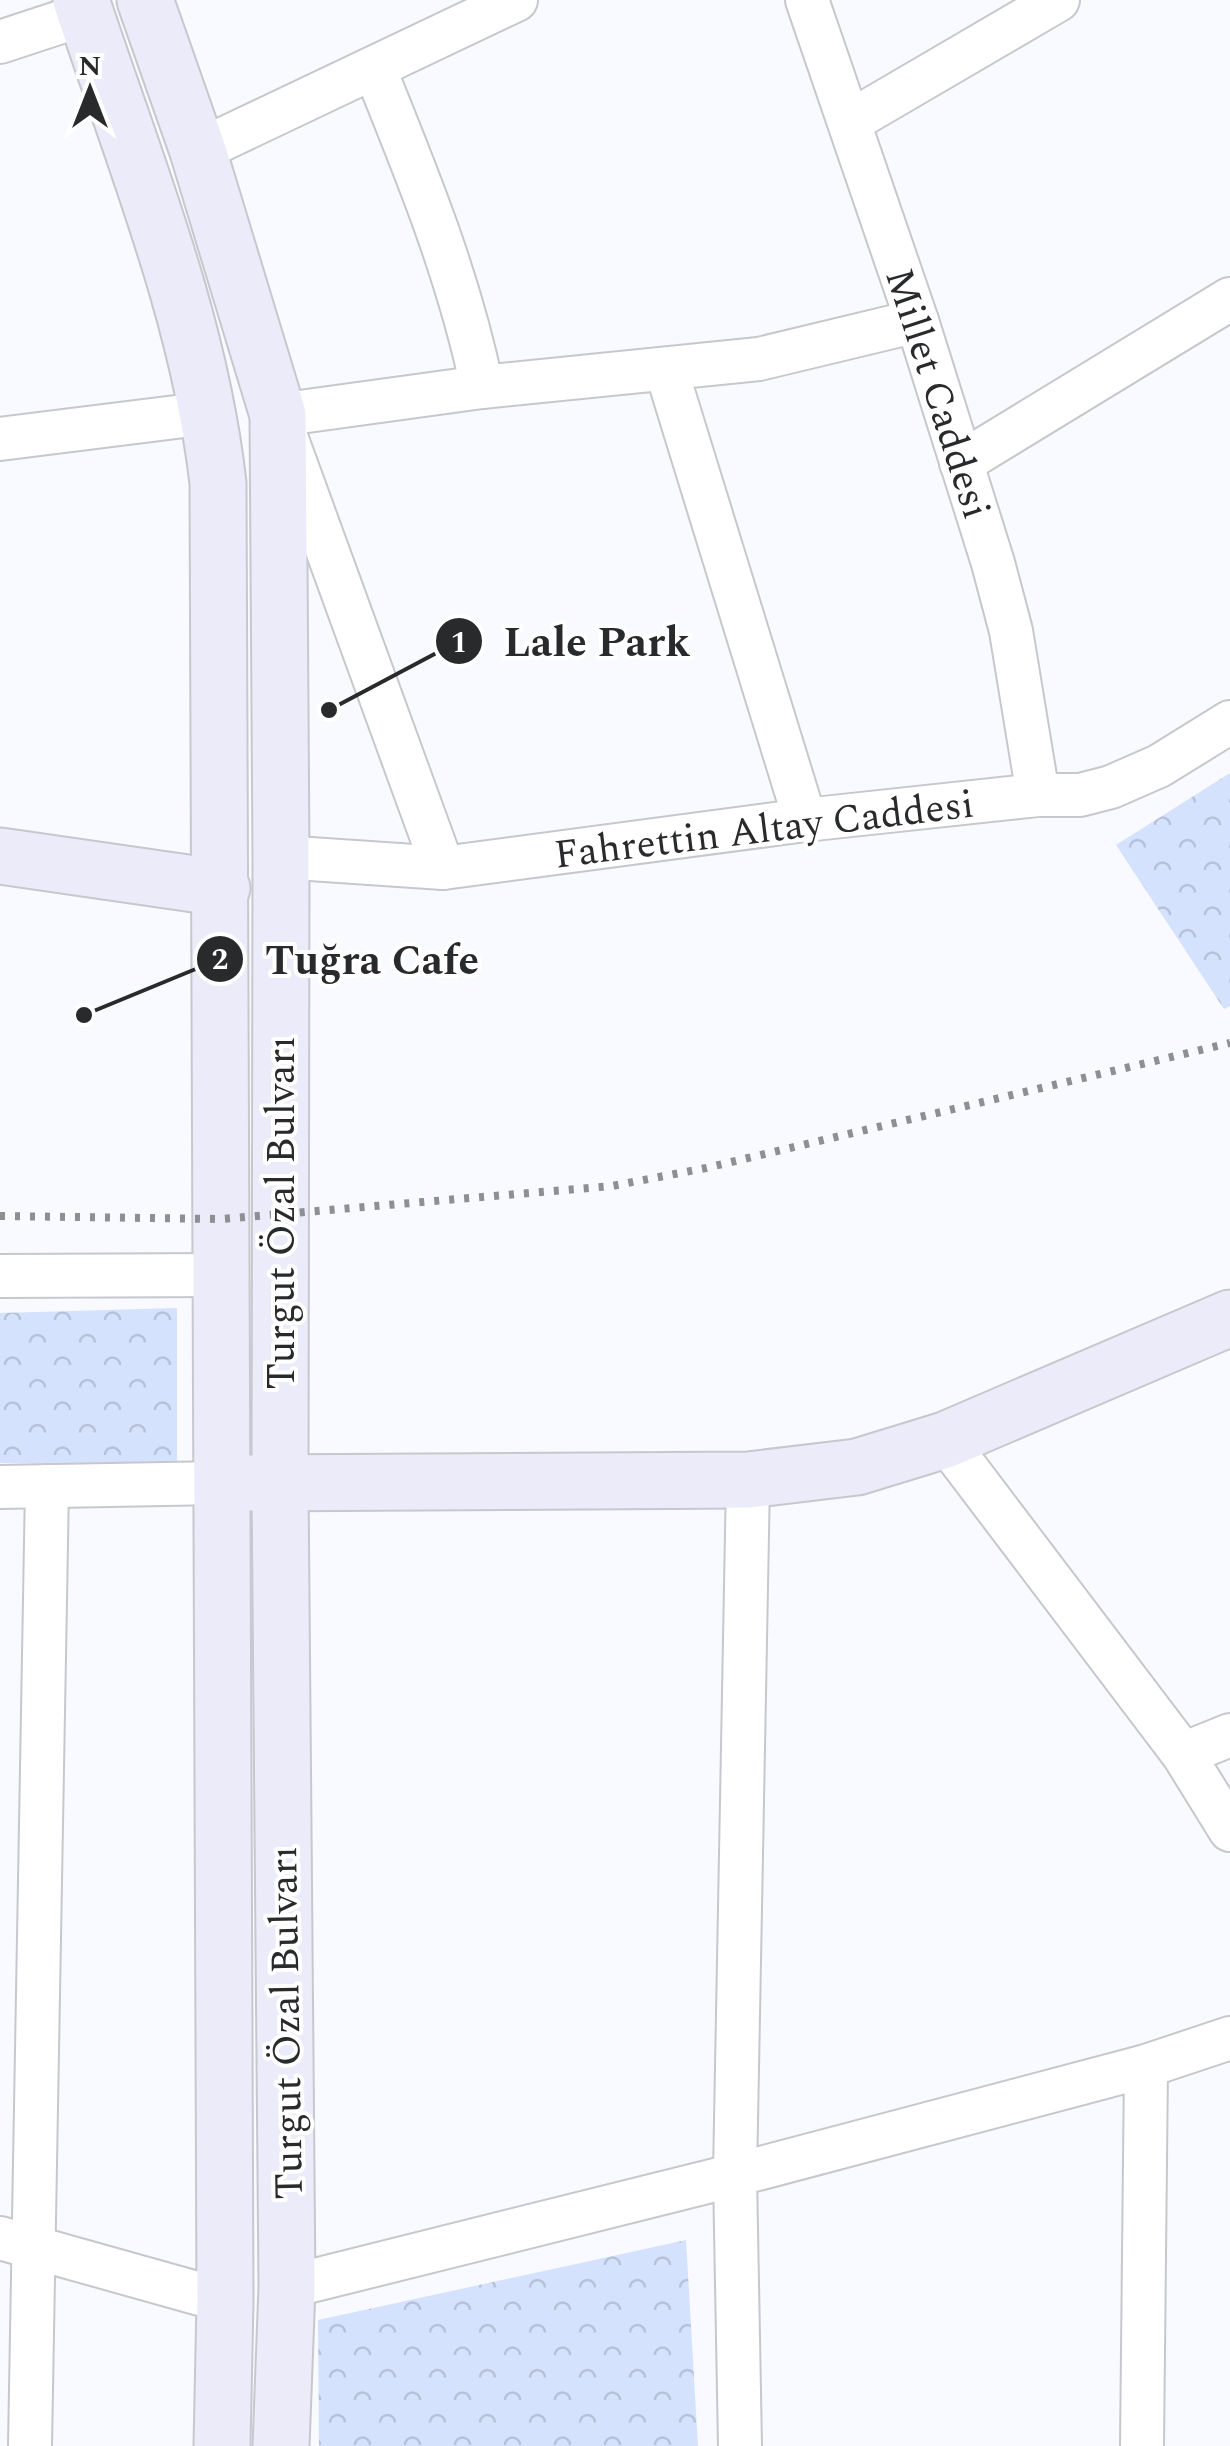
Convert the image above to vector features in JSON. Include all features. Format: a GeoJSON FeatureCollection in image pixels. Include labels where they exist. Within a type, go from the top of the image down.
{"type":"FeatureCollection","features":[{"type":"Feature","properties":{"kind":"main road","name":"Turgut Özal Bulvarı"},"geometry":{"type":"LineString","coordinates":[[145,0],[198,151],[278,415],[282,858],[280,1483],[287,2287],[281,2446]]}},
{"type":"Feature","properties":{"kind":"main road","name":"Turgut Özal Bulvarı"},"geometry":{"type":"LineString","coordinates":[[83,7],[189,331],[208,414],[218,483],[222,888],[222,2446]]}},
{"type":"Feature","properties":{"kind":"main road"},"geometry":{"type":"LineString","coordinates":[[0,856],[222,888]]}},
{"type":"Feature","properties":{"kind":"main road"},"geometry":{"type":"LineString","coordinates":[[220,1483],[748,1480],[857,1467],[945,1440],[1230,1318]]}},
{"type":"Feature","properties":{"kind":"street"},"geometry":{"type":"LineString","coordinates":[[198,151],[516,0]]}},
{"type":"Feature","properties":{"kind":"street","name":"Millet Caddesi"},"geometry":{"type":"LineString","coordinates":[[807,0],[917,321],[1011,631],[1038,796]]}},
{"type":"Feature","properties":{"kind":"street"},"geometry":{"type":"LineString","coordinates":[[851,121],[1058,0]]}},
{"type":"Feature","properties":{"kind":"street"},"geometry":{"type":"LineString","coordinates":[[0,42],[83,7]]}},
{"type":"Feature","properties":{"kind":"street"},"geometry":{"type":"LineString","coordinates":[[374,70],[446,248],[482,387]]}},
{"type":"Feature","properties":{"kind":"street"},"geometry":{"type":"LineString","coordinates":[[961,463],[1230,299]]}},
{"type":"Feature","properties":{"kind":"street"},"geometry":{"type":"LineString","coordinates":[[443,868],[278,415],[482,387],[760,359],[917,321]]}},
{"type":"Feature","properties":{"kind":"street"},"geometry":{"type":"LineString","coordinates":[[666,369],[805,820]]}},
{"type":"Feature","properties":{"kind":"street"},"geometry":{"type":"LineString","coordinates":[[0,439],[208,414]]}},
{"type":"Feature","properties":{"kind":"street","name":"Fahrettin Altay Caddesi"},"geometry":{"type":"LineString","coordinates":[[282,858],[443,868],[805,820],[1080,795],[1111,787],[1159,766],[1230,722]]}},
{"type":"Feature","properties":{"kind":"street"},"geometry":{"type":"LineString","coordinates":[[0,1276],[221,1275]]}},
{"type":"Feature","properties":{"kind":"street"},"geometry":{"type":"LineString","coordinates":[[945,1440],[1183,1754],[1230,1830]]}},
{"type":"Feature","properties":{"kind":"street"},"geometry":{"type":"LineString","coordinates":[[740,2446],[735,2175],[748,1480]]}},
{"type":"Feature","properties":{"kind":"street"},"geometry":{"type":"LineString","coordinates":[[0,1488],[220,1483]]}},
{"type":"Feature","properties":{"kind":"street"},"geometry":{"type":"LineString","coordinates":[[30,2446],[17,2242],[47,1486]]}},
{"type":"Feature","properties":{"kind":"street"},"geometry":{"type":"LineString","coordinates":[[1183,1754],[1230,1735]]}},
{"type":"Feature","properties":{"kind":"street"},"geometry":{"type":"LineString","coordinates":[[287,2287],[735,2175],[1146,2066],[1230,2038]]}},
{"type":"Feature","properties":{"kind":"street"},"geometry":{"type":"LineString","coordinates":[[1142,2446],[1146,2066]]}},
{"type":"Feature","properties":{"kind":"street"},"geometry":{"type":"LineString","coordinates":[[17,2242],[224,2301]]}},
{"type":"Feature","properties":{"kind":"green space"},"geometry":{"type":"Polygon","coordinates":[[[1230,773],[1230,1006],[1224,1009],[1116,845],[1230,773]]]}},
{"type":"Feature","properties":{"kind":"green space"},"geometry":{"type":"Polygon","coordinates":[[[177,1308],[177,1466],[0,1463],[0,1313],[177,1308]]]}},
{"type":"Feature","properties":{"kind":"green space"},"geometry":{"type":"Polygon","coordinates":[[[686,2240],[698,2446],[319,2446],[318,2320],[686,2240]]]}},
{"type":"Feature","properties":{"kind":"railway"},"geometry":{"type":"LineString","coordinates":[[0,1216],[222,1219],[612,1186],[706,1168],[1230,1043]]}},
{"type":"Feature","properties":{"kind":"place","name":"Lale Park"},"geometry":{"type":"Point","coordinates":[329,710]}},
{"type":"Feature","properties":{"kind":"place","name":"Tuğra Cafe"},"geometry":{"type":"Point","coordinates":[84,1015]}}]}
